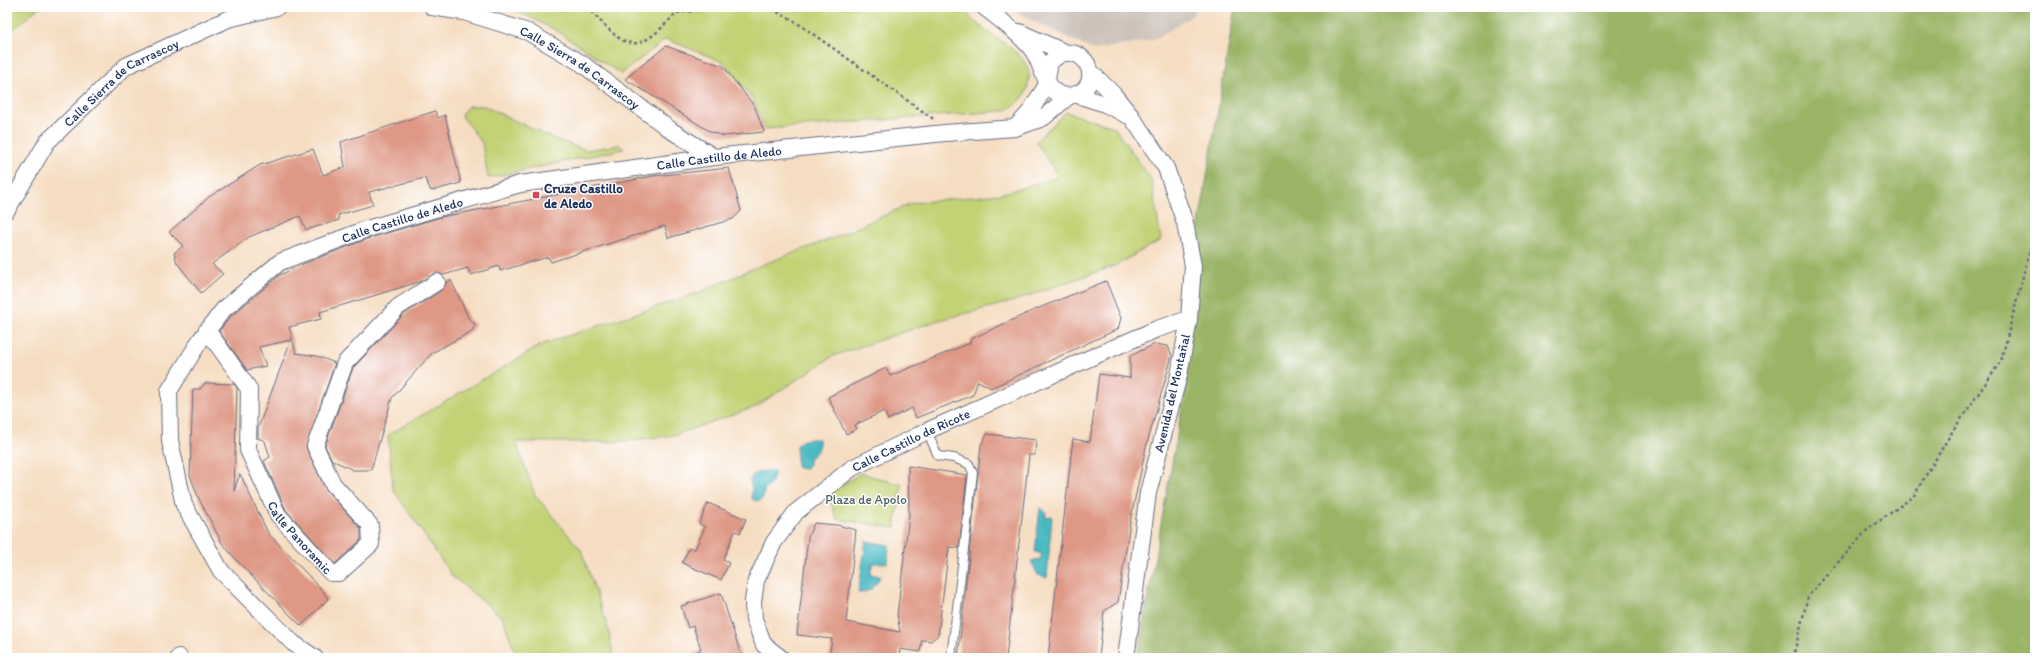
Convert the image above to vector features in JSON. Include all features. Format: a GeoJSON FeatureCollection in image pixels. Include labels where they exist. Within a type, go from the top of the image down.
{"type":"FeatureCollection","features":[{"type":"Feature","properties":{"kind":"street","name":"Calle Sierra de Carrascoy"},"geometry":{"type":"LineString","coordinates":[[7,210],[47,142],[126,66],[228,19],[277,7]]}},
{"type":"Feature","properties":{"kind":"street","name":"Calle Sierra de Carrascoy"},"geometry":{"type":"LineString","coordinates":[[432,7],[464,12],[528,32],[580,63],[672,131],[714,157]]}},
{"type":"Feature","properties":{"kind":"street"},"geometry":{"type":"LineString","coordinates":[[984,7],[1012,29],[1035,53],[1047,81],[1056,93],[1073,95],[1105,104],[1131,116]]}},
{"type":"Feature","properties":{"kind":"street"},"geometry":{"type":"LineString","coordinates":[[1012,29],[1064,52],[1076,54],[1085,60],[1090,71],[1090,80],[1085,89],[1073,95]]}},
{"type":"Feature","properties":{"kind":"street"},"geometry":{"type":"LineString","coordinates":[[1015,128],[1029,113],[1047,81],[1050,62],[1064,52]]}},
{"type":"Feature","properties":{"kind":"street","name":"Avenida del Montañal"},"geometry":{"type":"LineString","coordinates":[[1090,71],[1131,116],[1166,168],[1185,223],[1192,266],[1189,319],[1179,375],[1148,493],[1126,658]]}},
{"type":"Feature","properties":{"kind":"street","name":"Calle Castillo de Aledo"},"geometry":{"type":"LineString","coordinates":[[315,658],[293,643],[220,571],[184,505],[170,441],[169,391],[207,330],[223,310],[280,262],[367,229],[520,184],[714,157],[945,133],[1015,128],[1043,118],[1073,95]]}},
{"type":"Feature","properties":{"kind":"street","name":"Calle Panoramic"},"geometry":{"type":"LineString","coordinates":[[207,330],[249,389],[248,450],[278,515],[330,573],[340,573],[371,544],[370,524],[333,484],[315,446],[345,363],[398,306],[437,282]]}},
{"type":"Feature","properties":{"kind":"street","name":"Calle Castillo de Ricote"},"geometry":{"type":"LineString","coordinates":[[781,658],[764,645],[754,619],[753,602],[756,581],[774,542],[796,512],[852,468],[927,431],[1110,349],[1157,329],[1189,319]]}},
{"type":"Feature","properties":{"kind":"lane"},"geometry":{"type":"LineString","coordinates":[[927,431],[938,456],[954,458],[970,464],[973,473],[951,658]]}},
{"type":"Feature","properties":{"kind":"path"},"geometry":{"type":"LineString","coordinates":[[588,7],[612,32],[627,42],[633,44],[646,41],[659,32],[676,13],[728,7]]}},
{"type":"Feature","properties":{"kind":"path"},"geometry":{"type":"LineString","coordinates":[[760,7],[775,11],[793,20],[854,65],[932,116],[945,133]]}},
{"type":"Feature","properties":{"kind":"path"},"geometry":{"type":"LineString","coordinates":[[1792,658],[1808,596],[1868,529],[1913,497],[1952,432],[2001,361],[2035,230]]}},
{"type":"Feature","properties":{"kind":"shaded area"},"geometry":{"type":"Polygon","coordinates":[[[1011,7],[1197,7],[1192,16],[1153,40],[1093,50],[1018,13],[1011,7]]]}},
{"type":"Feature","properties":{"kind":"green space"},"geometry":{"type":"Polygon","coordinates":[[[7,7],[39,7],[7,35],[7,7]]]}},
{"type":"Feature","properties":{"kind":"green space"},"geometry":{"type":"Polygon","coordinates":[[[509,7],[961,7],[977,24],[1007,45],[1023,59],[1028,68],[1029,78],[1027,89],[1021,100],[1011,108],[1003,111],[765,129],[753,100],[723,62],[666,39],[621,74],[559,32],[509,7]]]}},
{"type":"Feature","properties":{"kind":"green space"},"geometry":{"type":"Polygon","coordinates":[[[1235,7],[2035,7],[2035,658],[1137,658],[1186,385],[1190,279],[1235,7]]]}},
{"type":"Feature","properties":{"kind":"green space"},"geometry":{"type":"Polygon","coordinates":[[[468,106],[484,106],[554,139],[586,150],[619,145],[624,149],[488,178],[482,143],[461,115],[468,106]]]}},
{"type":"Feature","properties":{"kind":"green space"},"geometry":{"type":"Polygon","coordinates":[[[1066,112],[1114,127],[1151,179],[1161,240],[1114,266],[1014,301],[936,321],[833,356],[755,407],[675,435],[616,442],[516,442],[535,495],[581,550],[607,624],[614,658],[517,658],[503,618],[452,576],[393,489],[388,435],[543,344],[698,293],[754,268],[838,236],[912,203],[1000,194],[1058,177],[1036,141],[1066,112]]]}},
{"type":"Feature","properties":{"kind":"green space","name":"Plaza de Apolo"},"geometry":{"type":"Polygon","coordinates":[[[861,473],[902,485],[895,528],[837,519],[828,494],[861,473]]]}},
{"type":"Feature","properties":{"kind":"water"},"geometry":{"type":"Polygon","coordinates":[[[819,439],[816,453],[809,458],[809,464],[805,469],[798,468],[796,450],[799,443],[805,440],[819,439]]]}},
{"type":"Feature","properties":{"kind":"water"},"geometry":{"type":"Polygon","coordinates":[[[774,471],[772,482],[764,490],[764,496],[760,501],[753,500],[750,482],[753,475],[759,472],[774,471]]]}},
{"type":"Feature","properties":{"kind":"water"},"geometry":{"type":"Polygon","coordinates":[[[1040,508],[1046,512],[1045,517],[1052,516],[1047,578],[1038,575],[1031,561],[1040,559],[1042,554],[1035,552],[1040,508]]]}},
{"type":"Feature","properties":{"kind":"water"},"geometry":{"type":"Polygon","coordinates":[[[866,541],[889,545],[888,563],[873,563],[870,574],[880,576],[879,580],[875,586],[866,592],[858,593],[866,541]]]}},
{"type":"Feature","properties":{"kind":"building"},"geometry":{"type":"Polygon","coordinates":[[[666,46],[723,66],[755,107],[764,132],[724,136],[711,132],[625,79],[666,46]]]}},
{"type":"Feature","properties":{"kind":"building"},"geometry":{"type":"Polygon","coordinates":[[[435,111],[438,118],[445,115],[461,183],[431,191],[425,178],[369,192],[373,205],[338,215],[339,220],[306,230],[300,216],[249,237],[212,264],[223,274],[201,293],[177,263],[174,253],[183,246],[169,232],[209,197],[260,165],[313,149],[323,175],[345,167],[341,142],[435,111]]]}},
{"type":"Feature","properties":{"kind":"building"},"geometry":{"type":"Polygon","coordinates":[[[729,168],[741,211],[733,219],[668,238],[665,226],[551,262],[548,257],[500,271],[499,266],[471,275],[468,268],[443,275],[436,273],[419,282],[320,312],[321,319],[289,327],[296,353],[317,356],[335,363],[306,447],[326,490],[361,529],[361,540],[335,564],[286,510],[264,461],[270,457],[265,441],[258,438],[258,428],[291,340],[259,347],[266,366],[247,370],[219,331],[230,317],[280,275],[303,264],[370,238],[441,217],[653,176],[729,168]]]}},
{"type":"Feature","properties":{"kind":"building"},"geometry":{"type":"Polygon","coordinates":[[[451,280],[469,319],[475,324],[472,331],[432,353],[392,398],[371,470],[353,470],[332,460],[325,446],[353,368],[404,314],[442,290],[446,283],[451,280]]]}},
{"type":"Feature","properties":{"kind":"building"},"geometry":{"type":"Polygon","coordinates":[[[1106,281],[1121,318],[1118,329],[991,388],[978,381],[973,395],[916,418],[912,408],[888,420],[884,411],[855,425],[857,429],[846,434],[828,397],[886,368],[890,376],[970,343],[971,339],[1034,310],[1106,281]]]}},
{"type":"Feature","properties":{"kind":"building"},"geometry":{"type":"Polygon","coordinates":[[[1155,344],[1168,346],[1172,356],[1146,447],[1130,522],[1118,602],[1104,611],[1099,658],[1048,658],[1073,439],[1090,442],[1099,374],[1130,378],[1130,356],[1155,344]]]}},
{"type":"Feature","properties":{"kind":"building"},"geometry":{"type":"Polygon","coordinates":[[[205,383],[234,384],[237,388],[234,491],[240,474],[268,533],[323,591],[328,599],[301,626],[237,561],[222,543],[198,497],[190,475],[193,389],[200,389],[205,383]]]}},
{"type":"Feature","properties":{"kind":"building"},"geometry":{"type":"Polygon","coordinates":[[[987,434],[1036,440],[1035,455],[1029,455],[1006,658],[958,658],[981,445],[987,434]]]}},
{"type":"Feature","properties":{"kind":"building"},"geometry":{"type":"Polygon","coordinates":[[[908,466],[967,475],[959,548],[949,547],[938,635],[931,641],[922,640],[920,652],[900,649],[899,658],[829,658],[832,639],[797,635],[808,537],[814,523],[837,525],[856,530],[846,622],[900,632],[897,615],[909,516],[908,466]]]}},
{"type":"Feature","properties":{"kind":"building"},"geometry":{"type":"Polygon","coordinates":[[[708,503],[746,519],[740,533],[735,531],[723,560],[729,563],[721,580],[682,563],[689,548],[695,549],[705,527],[699,524],[708,503]]]}},
{"type":"Feature","properties":{"kind":"building"},"geometry":{"type":"Polygon","coordinates":[[[721,593],[741,655],[732,658],[686,658],[701,649],[693,626],[688,628],[681,606],[721,593]]]}},
{"type":"Feature","properties":{"kind":"place","name":"Cruze Castillo de Aledo"},"geometry":{"type":"Point","coordinates":[536,195]}}]}
